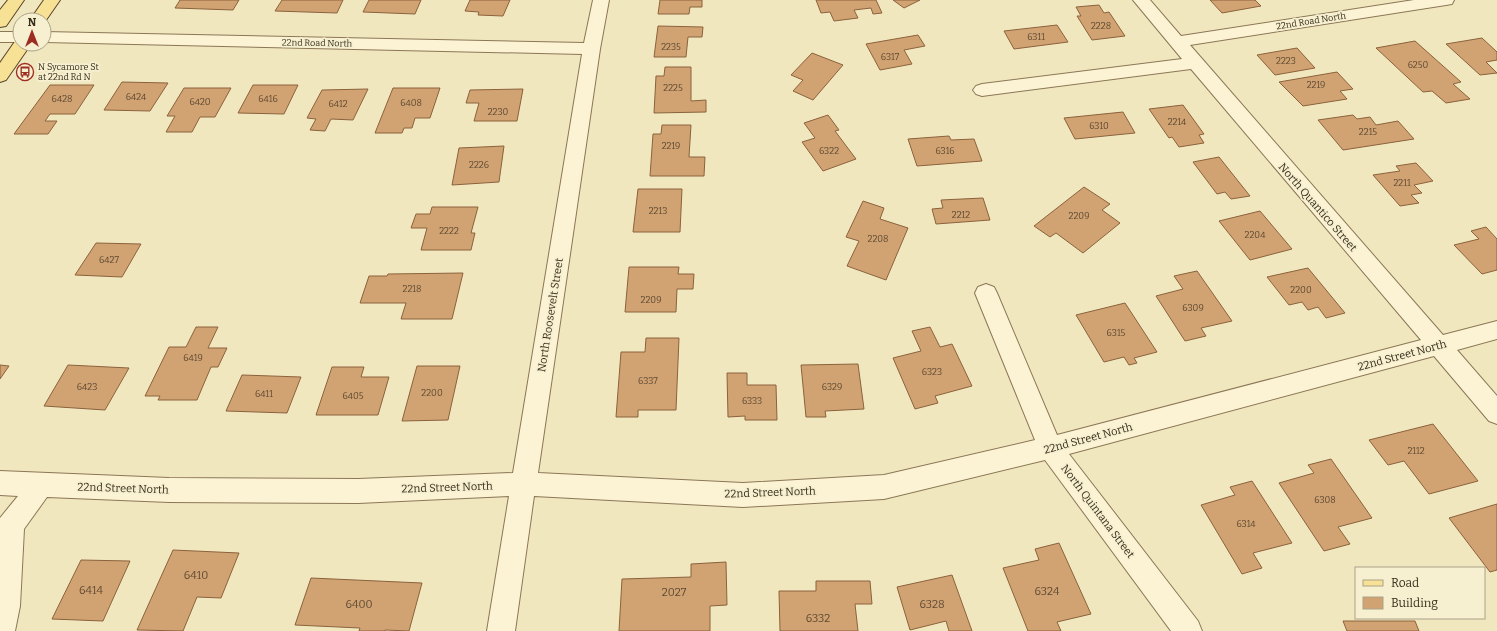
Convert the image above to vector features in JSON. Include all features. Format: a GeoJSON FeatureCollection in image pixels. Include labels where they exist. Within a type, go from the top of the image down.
{"type":"FeatureCollection","features":[{"type":"Feature","properties":{"kind":"main road"},"geometry":{"type":"LineString","coordinates":[[0,22],[16,0]]}},
{"type":"Feature","properties":{"kind":"main road"},"geometry":{"type":"LineString","coordinates":[[44,12],[52,0]]}},
{"type":"Feature","properties":{"kind":"main road"},"geometry":{"type":"LineString","coordinates":[[0,76],[16,52]]}},
{"type":"Feature","properties":{"kind":"street","name":"North Roosevelt Street"},"geometry":{"type":"LineString","coordinates":[[501,631],[591,48],[601,0]]}},
{"type":"Feature","properties":{"kind":"street","name":"North Quantico Street"},"geometry":{"type":"LineString","coordinates":[[1141,0],[1497,413]]}},
{"type":"Feature","properties":{"kind":"street","name":"22nd Road North"},"geometry":{"type":"LineString","coordinates":[[1176,42],[1446,0]]}},
{"type":"Feature","properties":{"kind":"street"},"geometry":{"type":"LineString","coordinates":[[0,37],[12,37]]}},
{"type":"Feature","properties":{"kind":"street","name":"22nd Road North"},"geometry":{"type":"LineString","coordinates":[[52,37],[591,48]]}},
{"type":"Feature","properties":{"kind":"street"},"geometry":{"type":"LineString","coordinates":[[982,90],[1194,63]]}},
{"type":"Feature","properties":{"kind":"street","name":"North Quintana Street"},"geometry":{"type":"LineString","coordinates":[[986,292],[1050,448],[1188,631]]}},
{"type":"Feature","properties":{"kind":"street","name":"22nd Street North"},"geometry":{"type":"LineString","coordinates":[[0,483],[169,490],[358,491],[524,484],[743,495],[884,487],[1050,448],[1497,330]]}},
{"type":"Feature","properties":{"kind":"street"},"geometry":{"type":"LineString","coordinates":[[1,631],[6,606],[6,532],[41,485]]}},
{"type":"Feature","properties":{"kind":"building"},"geometry":{"type":"Polygon","coordinates":[[[180,0],[239,0],[233,10],[175,8],[180,0]]]}},
{"type":"Feature","properties":{"kind":"building"},"geometry":{"type":"Polygon","coordinates":[[[282,0],[343,0],[337,13],[275,11],[282,0]]]}},
{"type":"Feature","properties":{"kind":"building"},"geometry":{"type":"Polygon","coordinates":[[[369,0],[421,0],[415,14],[363,12],[369,0]]]}},
{"type":"Feature","properties":{"kind":"building"},"geometry":{"type":"Polygon","coordinates":[[[470,0],[510,0],[503,16],[478,15],[479,12],[465,11],[470,0]]]}},
{"type":"Feature","properties":{"kind":"building"},"geometry":{"type":"Polygon","coordinates":[[[660,0],[702,0],[702,7],[690,7],[689,14],[658,14],[660,0]]]}},
{"type":"Feature","properties":{"kind":"building"},"geometry":{"type":"Polygon","coordinates":[[[816,0],[876,0],[882,13],[873,14],[871,8],[854,10],[858,18],[834,21],[830,12],[821,13],[816,0]]]}},
{"type":"Feature","properties":{"kind":"building"},"geometry":{"type":"Polygon","coordinates":[[[893,0],[920,0],[904,8],[893,0]]]}},
{"type":"Feature","properties":{"kind":"building"},"geometry":{"type":"Polygon","coordinates":[[[1210,0],[1255,0],[1261,6],[1222,13],[1210,0]]]}},
{"type":"Feature","properties":{"kind":"building"},"geometry":{"type":"Polygon","coordinates":[[[1099,5],[1104,13],[1109,12],[1125,36],[1092,40],[1077,16],[1081,16],[1076,7],[1099,5]]]}},
{"type":"Feature","properties":{"kind":"building"},"geometry":{"type":"Polygon","coordinates":[[[1057,25],[1068,42],[1014,49],[1004,31],[1057,25]]]}},
{"type":"Feature","properties":{"kind":"building"},"geometry":{"type":"Polygon","coordinates":[[[658,26],[703,27],[702,37],[688,37],[686,57],[654,57],[658,26]]]}},
{"type":"Feature","properties":{"kind":"building"},"geometry":{"type":"Polygon","coordinates":[[[918,35],[925,46],[904,50],[912,64],[880,70],[866,44],[918,35]]]}},
{"type":"Feature","properties":{"kind":"building"},"geometry":{"type":"Polygon","coordinates":[[[1482,38],[1497,52],[1497,60],[1486,62],[1497,73],[1480,75],[1446,44],[1482,38]]]}},
{"type":"Feature","properties":{"kind":"building"},"geometry":{"type":"Polygon","coordinates":[[[1415,41],[1461,82],[1453,84],[1470,99],[1446,103],[1432,91],[1423,92],[1376,48],[1415,41]]]}},
{"type":"Feature","properties":{"kind":"building"},"geometry":{"type":"Polygon","coordinates":[[[1297,48],[1315,68],[1275,75],[1257,55],[1297,48]]]}},
{"type":"Feature","properties":{"kind":"building"},"geometry":{"type":"Polygon","coordinates":[[[812,53],[843,65],[813,100],[793,91],[803,80],[791,75],[812,53]]]}},
{"type":"Feature","properties":{"kind":"building"},"geometry":{"type":"Polygon","coordinates":[[[665,67],[691,67],[691,101],[706,100],[706,112],[654,113],[656,76],[664,76],[665,67]]]}},
{"type":"Feature","properties":{"kind":"building"},"geometry":{"type":"Polygon","coordinates":[[[1337,72],[1353,89],[1340,91],[1347,99],[1303,106],[1279,82],[1337,72]]]}},
{"type":"Feature","properties":{"kind":"building"},"geometry":{"type":"Polygon","coordinates":[[[122,82],[168,83],[150,111],[104,110],[122,82]]]}},
{"type":"Feature","properties":{"kind":"building"},"geometry":{"type":"Polygon","coordinates":[[[50,85],[94,85],[75,114],[50,114],[45,121],[57,121],[48,134],[14,134],[50,85]]]}},
{"type":"Feature","properties":{"kind":"building"},"geometry":{"type":"Polygon","coordinates":[[[253,85],[298,85],[284,114],[238,113],[253,85]]]}},
{"type":"Feature","properties":{"kind":"building"},"geometry":{"type":"Polygon","coordinates":[[[184,88],[231,88],[215,117],[200,117],[192,132],[166,132],[175,116],[167,116],[184,88]]]}},
{"type":"Feature","properties":{"kind":"building"},"geometry":{"type":"Polygon","coordinates":[[[393,88],[440,88],[430,118],[415,118],[412,128],[404,128],[402,133],[375,133],[393,88]]]}},
{"type":"Feature","properties":{"kind":"building"},"geometry":{"type":"Polygon","coordinates":[[[368,89],[353,120],[331,119],[325,131],[310,130],[316,119],[307,118],[322,90],[368,89]]]}},
{"type":"Feature","properties":{"kind":"building"},"geometry":{"type":"Polygon","coordinates":[[[523,89],[517,121],[474,121],[479,103],[466,103],[470,90],[523,89]]]}},
{"type":"Feature","properties":{"kind":"building"},"geometry":{"type":"Polygon","coordinates":[[[1183,105],[1204,134],[1199,135],[1204,143],[1179,147],[1172,137],[1169,138],[1149,109],[1183,105]]]}},
{"type":"Feature","properties":{"kind":"building"},"geometry":{"type":"Polygon","coordinates":[[[1123,112],[1135,133],[1075,139],[1064,118],[1123,112]]]}},
{"type":"Feature","properties":{"kind":"building"},"geometry":{"type":"Polygon","coordinates":[[[828,115],[839,130],[835,131],[856,159],[823,171],[802,142],[815,138],[804,123],[828,115]]]}},
{"type":"Feature","properties":{"kind":"building"},"geometry":{"type":"Polygon","coordinates":[[[1353,115],[1357,119],[1370,117],[1376,125],[1398,121],[1414,139],[1343,150],[1318,120],[1353,115]]]}},
{"type":"Feature","properties":{"kind":"building"},"geometry":{"type":"Polygon","coordinates":[[[662,125],[691,125],[689,157],[705,157],[704,176],[650,176],[653,134],[661,134],[662,125]]]}},
{"type":"Feature","properties":{"kind":"building"},"geometry":{"type":"Polygon","coordinates":[[[949,136],[951,140],[974,139],[982,161],[917,166],[908,139],[949,136]]]}},
{"type":"Feature","properties":{"kind":"building"},"geometry":{"type":"Polygon","coordinates":[[[504,146],[499,182],[452,185],[459,148],[504,146]]]}},
{"type":"Feature","properties":{"kind":"building"},"geometry":{"type":"Polygon","coordinates":[[[1219,157],[1250,196],[1231,199],[1225,192],[1217,194],[1193,162],[1219,157]]]}},
{"type":"Feature","properties":{"kind":"building"},"geometry":{"type":"Polygon","coordinates":[[[1416,163],[1433,181],[1414,185],[1422,193],[1411,195],[1419,203],[1400,206],[1373,175],[1400,171],[1396,166],[1416,163]]]}},
{"type":"Feature","properties":{"kind":"building"},"geometry":{"type":"Polygon","coordinates":[[[1084,187],[1110,204],[1102,210],[1120,223],[1083,253],[1056,233],[1050,237],[1034,226],[1084,187]]]}},
{"type":"Feature","properties":{"kind":"building"},"geometry":{"type":"Polygon","coordinates":[[[638,189],[682,189],[680,232],[633,232],[638,189]]]}},
{"type":"Feature","properties":{"kind":"building"},"geometry":{"type":"Polygon","coordinates":[[[983,198],[990,220],[936,224],[932,209],[943,208],[941,200],[983,198]]]}},
{"type":"Feature","properties":{"kind":"building"},"geometry":{"type":"Polygon","coordinates":[[[863,201],[884,208],[880,219],[908,228],[886,280],[847,266],[859,241],[846,237],[863,201]]]}},
{"type":"Feature","properties":{"kind":"building"},"geometry":{"type":"Polygon","coordinates":[[[432,207],[478,207],[471,233],[475,233],[471,250],[421,250],[427,228],[411,228],[416,214],[430,214],[432,207]]]}},
{"type":"Feature","properties":{"kind":"building"},"geometry":{"type":"Polygon","coordinates":[[[1260,211],[1292,249],[1250,260],[1219,221],[1260,211]]]}},
{"type":"Feature","properties":{"kind":"building"},"geometry":{"type":"Polygon","coordinates":[[[1486,227],[1497,239],[1497,270],[1482,274],[1454,245],[1479,239],[1471,231],[1486,227]]]}},
{"type":"Feature","properties":{"kind":"building"},"geometry":{"type":"Polygon","coordinates":[[[96,243],[141,244],[122,277],[75,275],[96,243]]]}},
{"type":"Feature","properties":{"kind":"building"},"geometry":{"type":"Polygon","coordinates":[[[629,267],[679,267],[678,274],[694,274],[693,289],[677,289],[676,312],[625,312],[629,267]]]}},
{"type":"Feature","properties":{"kind":"building"},"geometry":{"type":"Polygon","coordinates":[[[1308,268],[1345,313],[1326,318],[1318,307],[1308,310],[1302,302],[1289,305],[1267,277],[1308,268]]]}},
{"type":"Feature","properties":{"kind":"building"},"geometry":{"type":"Polygon","coordinates":[[[1197,271],[1232,321],[1201,328],[1206,336],[1185,341],[1156,296],[1183,289],[1174,276],[1197,271]]]}},
{"type":"Feature","properties":{"kind":"building"},"geometry":{"type":"Polygon","coordinates":[[[463,273],[452,319],[401,319],[406,303],[360,303],[369,276],[387,276],[388,274],[463,273]]]}},
{"type":"Feature","properties":{"kind":"building"},"geometry":{"type":"Polygon","coordinates":[[[1125,303],[1157,352],[1134,358],[1137,363],[1129,365],[1124,357],[1104,362],[1076,315],[1125,303]]]}},
{"type":"Feature","properties":{"kind":"building"},"geometry":{"type":"Polygon","coordinates":[[[196,327],[218,327],[208,348],[227,348],[218,367],[211,367],[197,400],[158,400],[160,396],[145,396],[169,347],[186,347],[196,327]]]}},
{"type":"Feature","properties":{"kind":"building"},"geometry":{"type":"Polygon","coordinates":[[[930,327],[940,347],[952,344],[972,386],[935,396],[938,403],[915,409],[893,358],[921,351],[912,331],[930,327]]]}},
{"type":"Feature","properties":{"kind":"building"},"geometry":{"type":"Polygon","coordinates":[[[646,338],[679,338],[676,410],[638,410],[638,417],[616,417],[621,352],[645,352],[646,338]]]}},
{"type":"Feature","properties":{"kind":"building"},"geometry":{"type":"Polygon","coordinates":[[[858,364],[864,409],[825,411],[826,417],[806,417],[801,365],[858,364]]]}},
{"type":"Feature","properties":{"kind":"building"},"geometry":{"type":"Polygon","coordinates":[[[0,365],[9,366],[0,379],[0,365]]]}},
{"type":"Feature","properties":{"kind":"building"},"geometry":{"type":"Polygon","coordinates":[[[68,365],[129,368],[105,410],[44,406],[68,365]]]}},
{"type":"Feature","properties":{"kind":"building"},"geometry":{"type":"Polygon","coordinates":[[[417,366],[460,366],[448,420],[402,421],[417,366]]]}},
{"type":"Feature","properties":{"kind":"building"},"geometry":{"type":"Polygon","coordinates":[[[332,367],[364,367],[361,377],[389,377],[378,415],[316,415],[332,367]]]}},
{"type":"Feature","properties":{"kind":"building"},"geometry":{"type":"Polygon","coordinates":[[[727,373],[747,373],[747,385],[776,385],[777,420],[745,420],[745,416],[728,417],[727,373]]]}},
{"type":"Feature","properties":{"kind":"building"},"geometry":{"type":"Polygon","coordinates":[[[242,375],[301,377],[287,413],[226,411],[242,375]]]}},
{"type":"Feature","properties":{"kind":"building"},"geometry":{"type":"Polygon","coordinates":[[[1433,424],[1478,481],[1429,494],[1404,461],[1388,465],[1369,440],[1433,424]]]}},
{"type":"Feature","properties":{"kind":"building"},"geometry":{"type":"Polygon","coordinates":[[[1331,459],[1372,518],[1338,527],[1350,544],[1324,551],[1279,483],[1314,473],[1308,465],[1331,459]]]}},
{"type":"Feature","properties":{"kind":"building"},"geometry":{"type":"Polygon","coordinates":[[[1252,481],[1292,543],[1253,553],[1262,568],[1242,574],[1201,505],[1235,495],[1230,487],[1252,481]]]}},
{"type":"Feature","properties":{"kind":"building"},"geometry":{"type":"Polygon","coordinates":[[[1497,504],[1497,570],[1490,572],[1449,518],[1497,504]]]}},
{"type":"Feature","properties":{"kind":"building"},"geometry":{"type":"Polygon","coordinates":[[[1059,543],[1091,614],[1057,622],[1061,631],[1028,631],[1003,568],[1039,560],[1035,549],[1059,543]]]}},
{"type":"Feature","properties":{"kind":"building"},"geometry":{"type":"Polygon","coordinates":[[[173,550],[239,553],[221,598],[197,597],[183,631],[137,630],[173,550]]]}},
{"type":"Feature","properties":{"kind":"building"},"geometry":{"type":"Polygon","coordinates":[[[81,560],[130,561],[103,621],[52,619],[81,560]]]}},
{"type":"Feature","properties":{"kind":"building"},"geometry":{"type":"Polygon","coordinates":[[[726,562],[727,605],[710,606],[710,631],[619,631],[622,579],[691,577],[691,564],[726,562]]]}},
{"type":"Feature","properties":{"kind":"building"},"geometry":{"type":"Polygon","coordinates":[[[952,575],[972,631],[949,631],[946,621],[910,630],[897,587],[952,575]]]}},
{"type":"Feature","properties":{"kind":"building"},"geometry":{"type":"Polygon","coordinates":[[[311,578],[422,583],[409,631],[359,631],[360,628],[295,625],[311,578]]]}},
{"type":"Feature","properties":{"kind":"building"},"geometry":{"type":"Polygon","coordinates":[[[816,581],[870,581],[872,604],[855,604],[858,631],[780,631],[779,591],[816,591],[816,581]]]}},
{"type":"Feature","properties":{"kind":"building"},"geometry":{"type":"Polygon","coordinates":[[[1343,621],[1415,621],[1419,631],[1347,631],[1343,621]]]}},
{"type":"Feature","properties":{"kind":"place","name":"N Sycamore St at 22nd Rd N"},"geometry":{"type":"Point","coordinates":[25,72]}}]}
